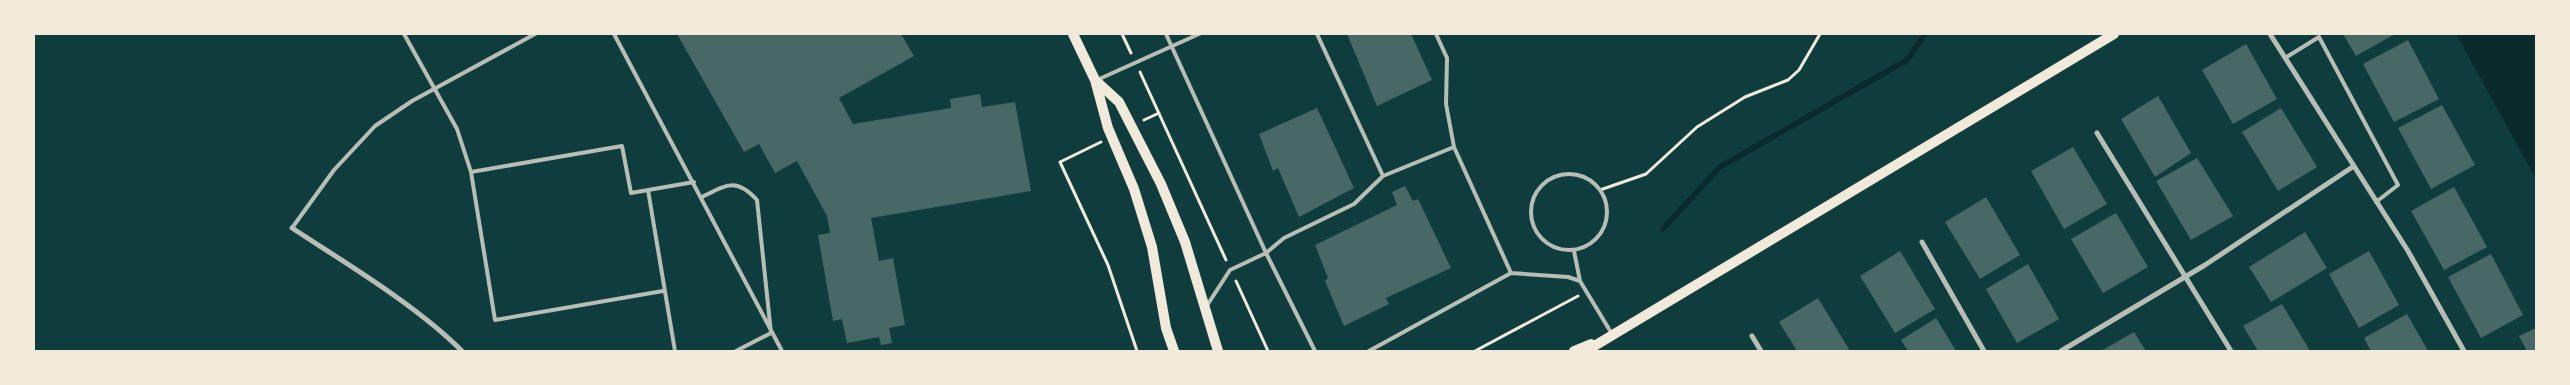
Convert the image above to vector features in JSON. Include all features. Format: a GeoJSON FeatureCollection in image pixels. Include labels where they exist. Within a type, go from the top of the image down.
{"type":"FeatureCollection","features":[{"type":"Feature","properties":{"kind":"main road"},"geometry":{"type":"LineString","coordinates":[[1073,34],[1095,80],[1108,128],[1134,189],[1152,247],[1166,328],[1174,351]]}},
{"type":"Feature","properties":{"kind":"main road"},"geometry":{"type":"LineString","coordinates":[[1586,351],[2114,34]]}},
{"type":"Feature","properties":{"kind":"main road"},"geometry":{"type":"LineString","coordinates":[[1095,80],[1118,102],[1161,184],[1185,242],[1218,351]]}},
{"type":"Feature","properties":{"kind":"main road"},"geometry":{"type":"LineString","coordinates":[[1574,351],[1612,334]]}},
{"type":"Feature","properties":{"kind":"street"},"geometry":{"type":"LineString","coordinates":[[2270,34],[2408,251],[2464,351]]}},
{"type":"Feature","properties":{"kind":"street"},"geometry":{"type":"LineString","coordinates":[[2097,133],[2231,351]]}},
{"type":"Feature","properties":{"kind":"street"},"geometry":{"type":"LineString","coordinates":[[2061,351],[2185,277],[2354,166]]}},
{"type":"Feature","properties":{"kind":"street"},"geometry":{"type":"LineString","coordinates":[[292,228],[366,276],[446,336],[462,351]]}},
{"type":"Feature","properties":{"kind":"street"},"geometry":{"type":"LineString","coordinates":[[1922,242],[1984,351]]}},
{"type":"Feature","properties":{"kind":"street"},"geometry":{"type":"LineString","coordinates":[[1752,336],[1761,351]]}},
{"type":"Feature","properties":{"kind":"lane"},"geometry":{"type":"LineString","coordinates":[[404,34],[457,129],[472,172],[495,320],[663,292]]}},
{"type":"Feature","properties":{"kind":"lane"},"geometry":{"type":"LineString","coordinates":[[292,228],[334,170],[375,126],[435,88],[535,34]]}},
{"type":"Feature","properties":{"kind":"lane"},"geometry":{"type":"LineString","coordinates":[[614,34],[782,351]]}},
{"type":"Feature","properties":{"kind":"lane"},"geometry":{"type":"LineString","coordinates":[[1166,34],[1266,253],[1314,351]]}},
{"type":"Feature","properties":{"kind":"lane"},"geometry":{"type":"LineString","coordinates":[[1095,80],[1200,34]]}},
{"type":"Feature","properties":{"kind":"lane"},"geometry":{"type":"LineString","coordinates":[[1317,34],[1383,176]]}},
{"type":"Feature","properties":{"kind":"lane"},"geometry":{"type":"LineString","coordinates":[[1436,34],[1447,58],[1446,104],[1454,147],[1511,273]]}},
{"type":"Feature","properties":{"kind":"lane"},"geometry":{"type":"LineString","coordinates":[[2285,58],[2319,38],[2398,185],[2376,202]]}},
{"type":"Feature","properties":{"kind":"lane"},"geometry":{"type":"LineString","coordinates":[[472,172],[622,146],[631,193],[694,182]]}},
{"type":"Feature","properties":{"kind":"lane"},"geometry":{"type":"LineString","coordinates":[[1206,308],[1230,270],[1266,253],[1284,238],[1354,204],[1383,176],[1454,147]]}},
{"type":"Feature","properties":{"kind":"lane"},"geometry":{"type":"LineString","coordinates":[[1563,174],[1576,174],[1589,179],[1600,190],[1608,211],[1602,233],[1585,248],[1574,251],[1561,250],[1548,245],[1532,225],[1530,211],[1533,198],[1540,187],[1550,178],[1563,174]]}},
{"type":"Feature","properties":{"kind":"lane"},"geometry":{"type":"LineString","coordinates":[[702,197],[733,184],[742,187],[757,200],[771,333]]}},
{"type":"Feature","properties":{"kind":"lane"},"geometry":{"type":"LineString","coordinates":[[648,190],[663,292],[675,351]]}},
{"type":"Feature","properties":{"kind":"lane"},"geometry":{"type":"LineString","coordinates":[[1574,251],[1580,281],[1612,334]]}},
{"type":"Feature","properties":{"kind":"lane"},"geometry":{"type":"LineString","coordinates":[[1369,351],[1511,273],[1568,277],[1580,281]]}},
{"type":"Feature","properties":{"kind":"lane"},"geometry":{"type":"LineString","coordinates":[[736,351],[771,333]]}},
{"type":"Feature","properties":{"kind":"path"},"geometry":{"type":"LineString","coordinates":[[1122,34],[1268,351]]}},
{"type":"Feature","properties":{"kind":"path"},"geometry":{"type":"LineString","coordinates":[[1600,190],[1646,174],[1697,127],[1745,97],[1788,80],[1799,70],[1820,34]]}},
{"type":"Feature","properties":{"kind":"path"},"geometry":{"type":"LineString","coordinates":[[1100,143],[1060,162],[1108,266],[1137,351]]}},
{"type":"Feature","properties":{"kind":"path"},"geometry":{"type":"LineString","coordinates":[[1475,351],[1586,291]]}},
{"type":"Feature","properties":{"kind":"water"},"geometry":{"type":"Polygon","coordinates":[[[2456,34],[2536,34],[2536,179],[2456,34]]]}},
{"type":"Feature","properties":{"kind":"building"},"geometry":{"type":"Polygon","coordinates":[[[677,34],[901,34],[914,56],[839,98],[853,124],[951,108],[950,99],[980,94],[982,107],[1015,102],[1031,191],[871,218],[879,261],[893,258],[905,325],[889,328],[892,343],[881,345],[879,337],[847,343],[842,319],[833,321],[818,235],[830,233],[827,216],[797,161],[775,173],[759,144],[744,152],[677,34]]]}},
{"type":"Feature","properties":{"kind":"building"},"geometry":{"type":"Polygon","coordinates":[[[1347,34],[1411,34],[1432,80],[1377,106],[1347,34]]]}},
{"type":"Feature","properties":{"kind":"building"},"geometry":{"type":"Polygon","coordinates":[[[2343,34],[2395,34],[2356,56],[2343,34]]]}},
{"type":"Feature","properties":{"kind":"building"},"geometry":{"type":"Polygon","coordinates":[[[2408,40],[2439,99],[2394,122],[2363,64],[2408,40]]]}},
{"type":"Feature","properties":{"kind":"building"},"geometry":{"type":"Polygon","coordinates":[[[2246,44],[2277,99],[2233,124],[2202,70],[2246,44]]]}},
{"type":"Feature","properties":{"kind":"building"},"geometry":{"type":"Polygon","coordinates":[[[2158,96],[2191,153],[2155,177],[2121,119],[2158,96]]]}},
{"type":"Feature","properties":{"kind":"building"},"geometry":{"type":"Polygon","coordinates":[[[2442,105],[2475,165],[2431,189],[2398,128],[2442,105]]]}},
{"type":"Feature","properties":{"kind":"building"},"geometry":{"type":"Polygon","coordinates":[[[1317,108],[1354,188],[1299,217],[1278,168],[1273,171],[1259,134],[1317,108]]]}},
{"type":"Feature","properties":{"kind":"building"},"geometry":{"type":"Polygon","coordinates":[[[2281,108],[2317,167],[2278,191],[2242,132],[2281,108]]]}},
{"type":"Feature","properties":{"kind":"building"},"geometry":{"type":"Polygon","coordinates":[[[2073,147],[2107,204],[2064,229],[2031,171],[2073,147]]]}},
{"type":"Feature","properties":{"kind":"building"},"geometry":{"type":"Polygon","coordinates":[[[2197,158],[2233,216],[2191,240],[2156,181],[2197,158]]]}},
{"type":"Feature","properties":{"kind":"building"},"geometry":{"type":"Polygon","coordinates":[[[1405,186],[1413,201],[1418,199],[1451,268],[1386,298],[1389,304],[1344,326],[1325,281],[1328,278],[1315,245],[1397,205],[1392,192],[1405,186]]]}},
{"type":"Feature","properties":{"kind":"building"},"geometry":{"type":"Polygon","coordinates":[[[2454,187],[2487,247],[2444,270],[2411,211],[2454,187]]]}},
{"type":"Feature","properties":{"kind":"building"},"geometry":{"type":"Polygon","coordinates":[[[1986,197],[2020,255],[1980,279],[1945,222],[1986,197]]]}},
{"type":"Feature","properties":{"kind":"building"},"geometry":{"type":"Polygon","coordinates":[[[2116,213],[2148,267],[2103,293],[2071,239],[2116,213]]]}},
{"type":"Feature","properties":{"kind":"building"},"geometry":{"type":"Polygon","coordinates":[[[2305,232],[2327,268],[2271,302],[2249,267],[2305,232]]]}},
{"type":"Feature","properties":{"kind":"building"},"geometry":{"type":"Polygon","coordinates":[[[1900,251],[1935,309],[1895,333],[1860,276],[1900,251]]]}},
{"type":"Feature","properties":{"kind":"building"},"geometry":{"type":"Polygon","coordinates":[[[2369,251],[2399,305],[2359,328],[2329,274],[2369,251]]]}},
{"type":"Feature","properties":{"kind":"building"},"geometry":{"type":"Polygon","coordinates":[[[2491,254],[2523,315],[2481,338],[2448,277],[2491,254]]]}},
{"type":"Feature","properties":{"kind":"building"},"geometry":{"type":"Polygon","coordinates":[[[2028,264],[2059,319],[2017,343],[1986,289],[2028,264]]]}},
{"type":"Feature","properties":{"kind":"building"},"geometry":{"type":"Polygon","coordinates":[[[1818,298],[1850,351],[1797,351],[1779,322],[1818,298]]]}},
{"type":"Feature","properties":{"kind":"building"},"geometry":{"type":"Polygon","coordinates":[[[2282,304],[2310,351],[2258,351],[2243,326],[2282,304]]]}},
{"type":"Feature","properties":{"kind":"building"},"geometry":{"type":"Polygon","coordinates":[[[2407,314],[2428,351],[2371,351],[2364,338],[2407,314]]]}},
{"type":"Feature","properties":{"kind":"building"},"geometry":{"type":"Polygon","coordinates":[[[1936,318],[1956,351],[1908,351],[1901,340],[1936,318]]]}},
{"type":"Feature","properties":{"kind":"building"},"geometry":{"type":"Polygon","coordinates":[[[2536,328],[2536,351],[2527,351],[2519,336],[2536,328]]]}},
{"type":"Feature","properties":{"kind":"building"},"geometry":{"type":"Polygon","coordinates":[[[2134,332],[2146,351],[2101,351],[2134,332]]]}},
{"type":"Feature","properties":{"kind":"waterway"},"geometry":{"type":"LineString","coordinates":[[1663,229],[1720,167],[1907,60],[1925,34]]}}]}
